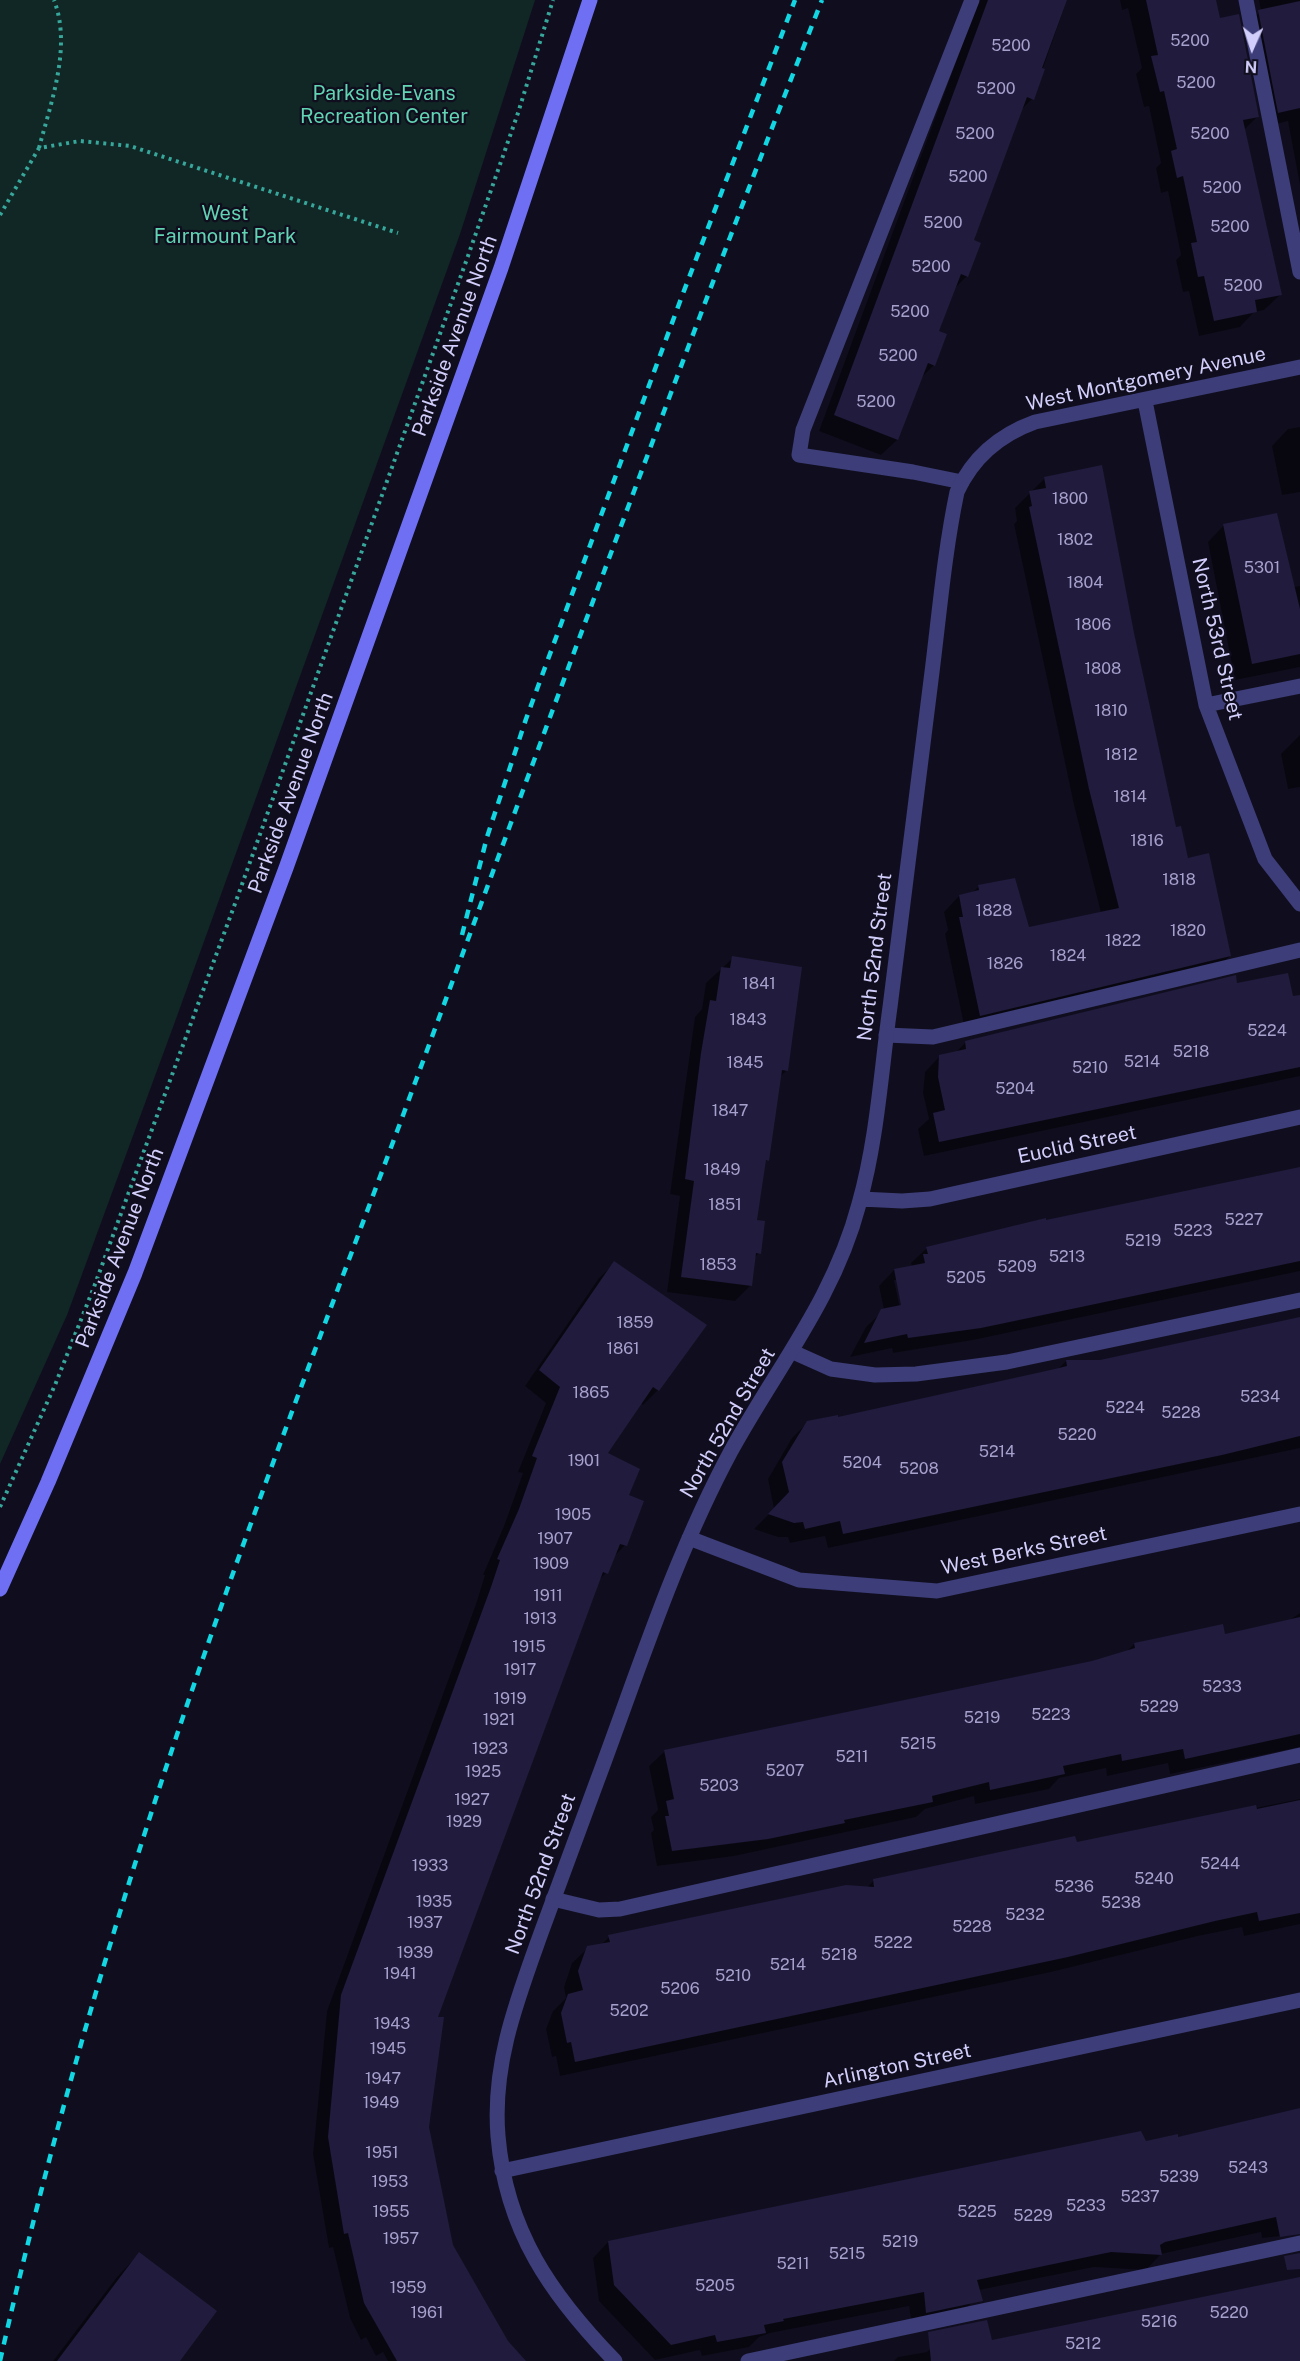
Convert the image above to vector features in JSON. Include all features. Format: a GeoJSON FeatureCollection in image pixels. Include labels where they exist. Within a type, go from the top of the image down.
{"type":"FeatureCollection","features":[{"type":"Feature","properties":{"kind":"main road","name":"Parkside Avenue North"},"geometry":{"type":"LineString","coordinates":[[0,1589],[48,1482],[135,1273],[286,868],[501,268],[590,0]]}},
{"type":"Feature","properties":{"kind":"street"},"geometry":{"type":"LineString","coordinates":[[959,487],[913,472],[800,454],[803,430],[972,0]]}},
{"type":"Feature","properties":{"kind":"street"},"geometry":{"type":"LineString","coordinates":[[1246,0],[1300,272]]}},
{"type":"Feature","properties":{"kind":"street","name":"West Montgomery Avenue"},"geometry":{"type":"LineString","coordinates":[[959,487],[984,453],[1014,430],[1035,422],[1300,367]]}},
{"type":"Feature","properties":{"kind":"street","name":"North 53rd Street"},"geometry":{"type":"LineString","coordinates":[[1145,401],[1206,705],[1265,859],[1300,904]]}},
{"type":"Feature","properties":{"kind":"street","name":"North 52nd Street"},"geometry":{"type":"LineString","coordinates":[[615,2361],[569,2311],[544,2277],[517,2222],[502,2171],[497,2104],[502,2052],[517,2000],[553,1899],[689,1538],[733,1448],[792,1352],[836,1272],[861,1198],[886,1035],[959,487]]}},
{"type":"Feature","properties":{"kind":"street"},"geometry":{"type":"LineString","coordinates":[[1206,705],[1300,686]]}},
{"type":"Feature","properties":{"kind":"street"},"geometry":{"type":"LineString","coordinates":[[886,1035],[933,1037],[1300,950]]}},
{"type":"Feature","properties":{"kind":"street","name":"Euclid Street"},"geometry":{"type":"LineString","coordinates":[[861,1198],[902,1201],[930,1199],[1300,1117]]}},
{"type":"Feature","properties":{"kind":"street"},"geometry":{"type":"LineString","coordinates":[[792,1352],[831,1369],[875,1375],[915,1374],[1007,1362],[1300,1300]]}},
{"type":"Feature","properties":{"kind":"street","name":"West Berks Street"},"geometry":{"type":"LineString","coordinates":[[689,1538],[800,1580],[937,1591],[1300,1514]]}},
{"type":"Feature","properties":{"kind":"street"},"geometry":{"type":"LineString","coordinates":[[553,1899],[600,1910],[620,1909],[1300,1755]]}},
{"type":"Feature","properties":{"kind":"street","name":"Arlington Street"},"geometry":{"type":"LineString","coordinates":[[502,2171],[1300,2000]]}},
{"type":"Feature","properties":{"kind":"street"},"geometry":{"type":"LineString","coordinates":[[748,2361],[1300,2243]]}},
{"type":"Feature","properties":{"kind":"path"},"geometry":{"type":"LineString","coordinates":[[0,215],[39,148],[60,56],[60,14],[54,0]]}},
{"type":"Feature","properties":{"kind":"path"},"geometry":{"type":"LineString","coordinates":[[0,1507],[55,1384],[94,1287],[220,944],[370,533],[514,124],[553,0]]}},
{"type":"Feature","properties":{"kind":"path"},"geometry":{"type":"LineString","coordinates":[[39,148],[80,141],[130,146],[398,233]]}},
{"type":"Feature","properties":{"kind":"green space","name":"West Fairmount Park"},"geometry":{"type":"Polygon","coordinates":[[[0,0],[535,0],[460,234],[173,1027],[67,1315],[0,1464],[0,0]]]}},
{"type":"Feature","properties":{"kind":"building"},"geometry":{"type":"Polygon","coordinates":[[[988,0],[1067,0],[1042,68],[1045,69],[1034,100],[1027,97],[974,240],[981,243],[968,277],[961,274],[939,331],[947,334],[935,366],[928,363],[898,440],[834,415],[988,0]]]}},
{"type":"Feature","properties":{"kind":"building"},"geometry":{"type":"Polygon","coordinates":[[[1146,0],[1216,0],[1220,18],[1239,14],[1259,117],[1243,120],[1282,295],[1255,300],[1257,312],[1214,321],[1204,276],[1198,277],[1191,243],[1197,242],[1183,176],[1177,178],[1171,151],[1177,149],[1164,91],[1160,92],[1151,56],[1158,55],[1146,0]]]}},
{"type":"Feature","properties":{"kind":"building"},"geometry":{"type":"Polygon","coordinates":[[[1300,1],[1300,108],[1278,113],[1258,10],[1300,1]]]}},
{"type":"Feature","properties":{"kind":"building"},"geometry":{"type":"Polygon","coordinates":[[[1102,465],[1134,633],[1176,827],[1181,826],[1188,858],[1209,853],[1231,956],[980,1016],[959,917],[963,917],[959,895],[979,890],[978,885],[1015,878],[1029,927],[1119,908],[1089,789],[1029,507],[1032,506],[1029,491],[1046,488],[1044,477],[1102,465]]]}},
{"type":"Feature","properties":{"kind":"building"},"geometry":{"type":"Polygon","coordinates":[[[1277,513],[1300,609],[1300,654],[1252,664],[1223,524],[1277,513]]]}},
{"type":"Feature","properties":{"kind":"building"},"geometry":{"type":"Polygon","coordinates":[[[732,956],[802,967],[788,1071],[782,1070],[769,1161],[766,1160],[757,1220],[765,1221],[761,1254],[756,1253],[752,1286],[681,1277],[694,1181],[685,1179],[701,1053],[710,1000],[716,1001],[721,967],[730,968],[732,956]]]}},
{"type":"Feature","properties":{"kind":"building"},"geometry":{"type":"Polygon","coordinates":[[[1288,973],[1293,996],[1300,995],[1300,1067],[939,1142],[933,1113],[945,1110],[938,1077],[939,1055],[966,1049],[965,1041],[1236,975],[1237,983],[1288,973]]]}},
{"type":"Feature","properties":{"kind":"building"},"geometry":{"type":"Polygon","coordinates":[[[1300,1167],[1300,1261],[981,1328],[908,1338],[907,1334],[864,1343],[881,1309],[901,1305],[894,1269],[925,1263],[923,1254],[928,1254],[926,1247],[1046,1218],[1046,1220],[1300,1167]]]}},
{"type":"Feature","properties":{"kind":"building"},"geometry":{"type":"Polygon","coordinates":[[[614,1261],[707,1325],[659,1391],[653,1387],[608,1453],[640,1469],[629,1495],[644,1501],[627,1546],[620,1544],[608,1574],[603,1572],[438,2017],[444,2017],[429,2127],[453,2245],[508,2341],[526,2361],[397,2361],[364,2303],[348,2233],[344,2234],[328,2137],[341,1995],[491,1587],[500,1560],[497,1559],[519,1509],[537,1458],[532,1456],[560,1387],[539,1370],[614,1261]]]}},
{"type":"Feature","properties":{"kind":"building"},"geometry":{"type":"Polygon","coordinates":[[[1300,1317],[1300,1436],[1222,1455],[843,1534],[840,1521],[805,1529],[803,1522],[794,1523],[768,1514],[789,1492],[782,1462],[807,1421],[838,1415],[838,1417],[1055,1369],[1067,1366],[1066,1360],[1100,1360],[1300,1317]]]}},
{"type":"Feature","properties":{"kind":"building"},"geometry":{"type":"Polygon","coordinates":[[[1300,1617],[1300,1734],[1185,1759],[1183,1749],[1122,1761],[1121,1754],[1063,1766],[1065,1774],[990,1790],[989,1782],[932,1796],[933,1802],[844,1820],[845,1823],[768,1839],[672,1851],[665,1816],[669,1816],[666,1801],[674,1799],[664,1750],[1092,1661],[1135,1648],[1134,1643],[1223,1624],[1225,1634],[1300,1617]]]}},
{"type":"Feature","properties":{"kind":"building"},"geometry":{"type":"Polygon","coordinates":[[[1300,1800],[1300,1913],[1259,1921],[1257,1912],[1068,1957],[575,2062],[571,2042],[567,2043],[561,2013],[568,1994],[583,1990],[578,1971],[587,1946],[610,1942],[608,1935],[846,1885],[874,1887],[873,1879],[1075,1836],[1077,1842],[1256,1805],[1257,1809],[1300,1800]]]}},
{"type":"Feature","properties":{"kind":"building"},"geometry":{"type":"Polygon","coordinates":[[[1300,2108],[1300,2234],[1280,2237],[1276,2217],[1165,2242],[1160,2245],[1162,2255],[1111,2252],[977,2280],[983,2301],[926,2313],[924,2292],[783,2319],[784,2321],[764,2325],[766,2333],[717,2342],[715,2335],[671,2345],[614,2285],[608,2241],[1141,2131],[1146,2141],[1178,2134],[1178,2137],[1300,2108]]]}},
{"type":"Feature","properties":{"kind":"building"},"geometry":{"type":"Polygon","coordinates":[[[139,2252],[217,2311],[180,2361],[57,2361],[139,2252]]]}},
{"type":"Feature","properties":{"kind":"building"},"geometry":{"type":"Polygon","coordinates":[[[1300,2253],[1300,2269],[1287,2270],[1284,2256],[1300,2253]]]}},
{"type":"Feature","properties":{"kind":"building"},"geometry":{"type":"Polygon","coordinates":[[[1300,2277],[1300,2361],[931,2361],[928,2332],[987,2320],[992,2340],[1300,2277]]]}},
{"type":"Feature","properties":{"kind":"railway"},"geometry":{"type":"LineString","coordinates":[[462,935],[487,837],[526,719],[682,296],[795,0]]}},
{"type":"Feature","properties":{"kind":"railway"},"geometry":{"type":"LineString","coordinates":[[0,2361],[19,2278],[84,2032],[159,1789],[212,1634],[609,558],[822,0]]}},
{"type":"Feature","properties":{"kind":"park label","name":"Parkside-Evans Recreation Center"},"geometry":{"type":"Point","coordinates":[384,106]}}]}
